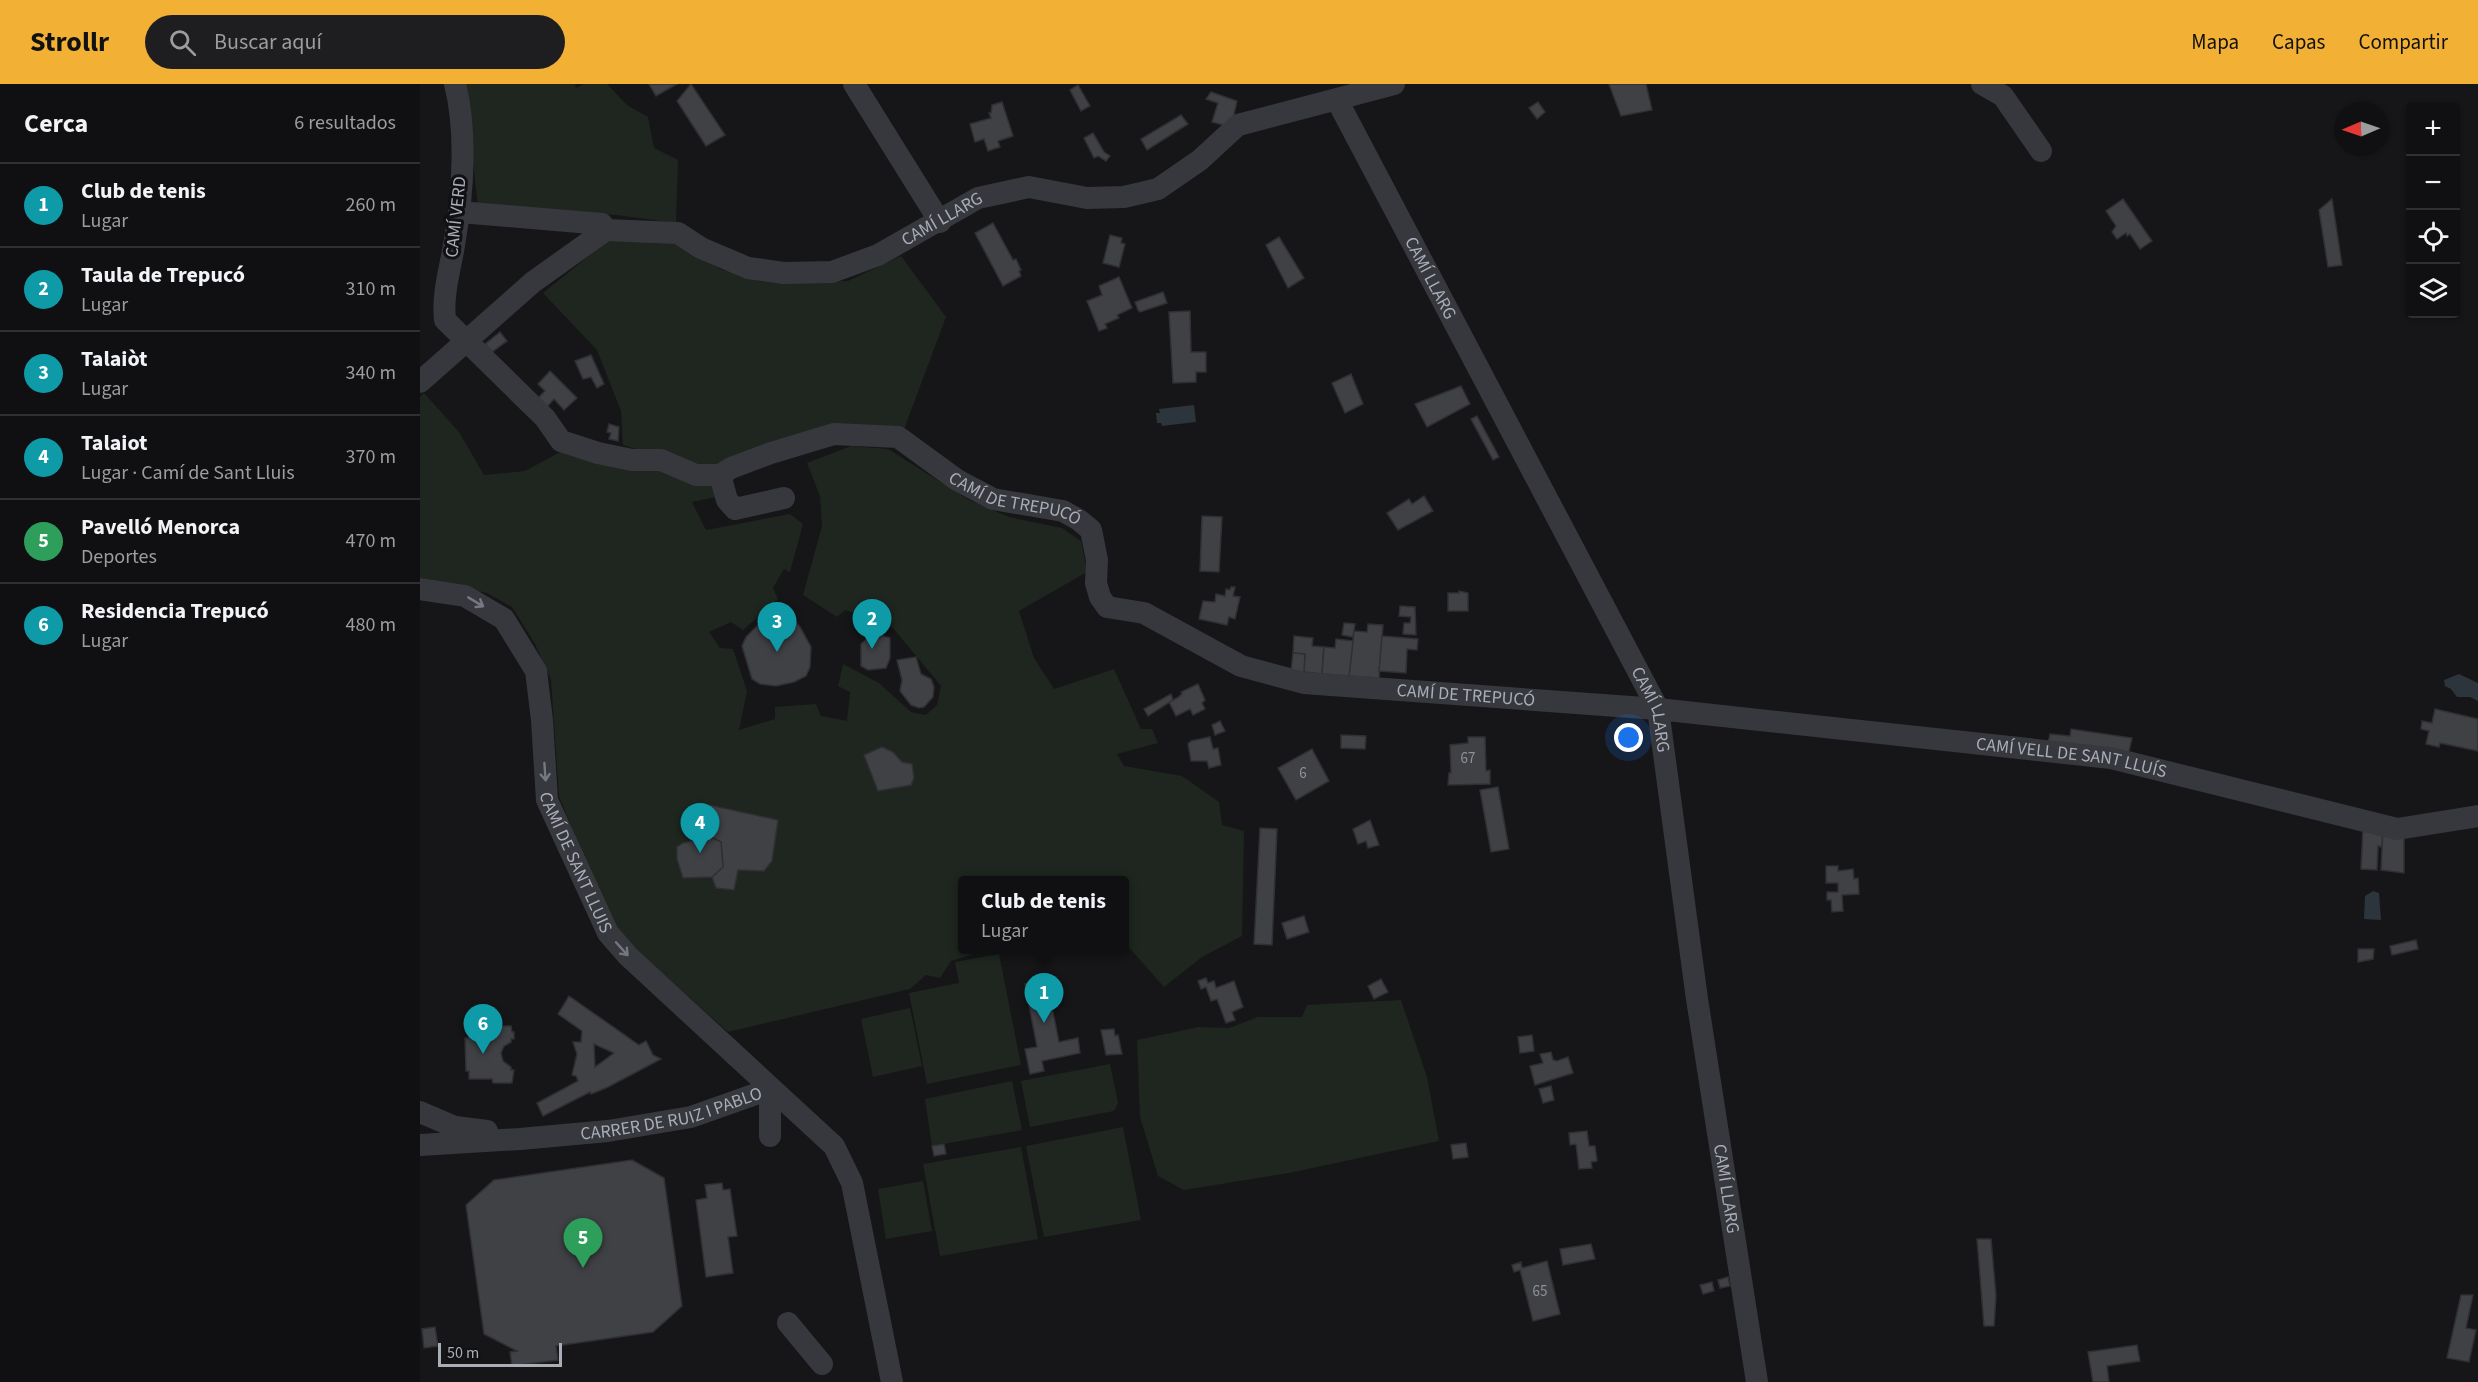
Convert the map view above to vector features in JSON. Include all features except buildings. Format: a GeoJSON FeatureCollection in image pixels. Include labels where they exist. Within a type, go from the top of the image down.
{"type":"FeatureCollection","features":[{"type":"Feature","properties":{"kind":"street","name":"CAMÍ VERD"},"geometry":{"type":"LineString","coordinates":[[455,84],[462,154],[460,212],[451,266],[442,299],[445,320],[464,342]]}},
{"type":"Feature","properties":{"kind":"street"},"geometry":{"type":"LineString","coordinates":[[854,84],[940,222]]}},
{"type":"Feature","properties":{"kind":"street"},"geometry":{"type":"LineString","coordinates":[[1337,100],[1394,84]]}},
{"type":"Feature","properties":{"kind":"street"},"geometry":{"type":"LineString","coordinates":[[1982,84],[2002,96],[2041,151]]}},
{"type":"Feature","properties":{"kind":"street","name":"CAMÍ LLARG"},"geometry":{"type":"LineString","coordinates":[[460,212],[602,224],[606,230],[678,234],[701,248],[748,268],[784,273],[832,272],[878,255],[940,222],[978,198],[1029,187],[1088,198],[1124,197],[1158,189],[1200,160],[1238,125],[1288,110],[1337,100],[1658,710],[1696,999],[1757,1382]]}},
{"type":"Feature","properties":{"kind":"street"},"geometry":{"type":"LineString","coordinates":[[420,382],[533,282],[606,230]]}},
{"type":"Feature","properties":{"kind":"street"},"geometry":{"type":"LineString","coordinates":[[464,342],[485,359],[544,418],[561,441],[598,453],[632,460],[661,460],[696,475],[720,475],[727,500],[735,509],[784,498]]}},
{"type":"Feature","properties":{"kind":"street","name":"CAMÍ DE TREPUCÓ"},"geometry":{"type":"LineString","coordinates":[[720,475],[731,468],[771,453],[834,434],[898,437],[957,480],[993,499],[1064,511],[1079,520],[1091,530],[1097,560],[1096,583],[1100,597],[1107,607],[1144,613],[1241,666],[1304,682],[1658,710]]}},
{"type":"Feature","properties":{"kind":"street","name":"CAMÍ DE SANT LLUIS"},"geometry":{"type":"LineString","coordinates":[[420,590],[465,596],[504,619],[536,672],[542,720],[547,800],[608,933],[628,956],[770,1089]]}},
{"type":"Feature","properties":{"kind":"street","name":"CAMÍ VELL DE SANT LLUÍS"},"geometry":{"type":"LineString","coordinates":[[1658,710],[2111,758],[2397,829],[2478,816]]}},
{"type":"Feature","properties":{"kind":"street"},"geometry":{"type":"LineString","coordinates":[[770,1089],[770,1136]]}},
{"type":"Feature","properties":{"kind":"street","name":"CARRER DE RUIZ I PABLO"},"geometry":{"type":"LineString","coordinates":[[420,1145],[608,1131],[691,1117],[770,1089],[831,1130],[834,1146],[852,1184],[892,1382]]}},
{"type":"Feature","properties":{"kind":"street"},"geometry":{"type":"LineString","coordinates":[[420,1112],[455,1127],[496,1132],[504,1140]]}},
{"type":"Feature","properties":{"kind":"street"},"geometry":{"type":"LineString","coordinates":[[788,1323],[822,1364]]}},
{"type":"Feature","properties":{"kind":"shaded area"},"geometry":{"type":"Polygon","coordinates":[[[464,84],[575,84],[576,88],[584,84],[607,84],[627,105],[648,117],[654,148],[678,160],[676,223],[616,215],[478,206],[464,84]]]}},
{"type":"Feature","properties":{"kind":"shaded area"},"geometry":{"type":"Polygon","coordinates":[[[610,239],[680,243],[720,269],[773,282],[848,281],[901,256],[946,317],[903,432],[710,468],[683,464],[623,445],[621,411],[597,350],[543,293],[610,239]]]}},
{"type":"Feature","properties":{"kind":"shaded area"},"geometry":{"type":"Polygon","coordinates":[[[424,393],[459,432],[484,475],[525,471],[560,452],[716,480],[720,496],[692,502],[706,530],[790,514],[803,524],[790,572],[784,569],[773,588],[778,599],[743,630],[731,622],[709,632],[720,648],[733,649],[747,691],[739,730],[775,719],[775,707],[816,704],[821,716],[847,721],[850,692],[838,686],[843,664],[879,683],[911,712],[926,715],[937,705],[941,686],[893,628],[872,618],[845,610],[837,617],[803,595],[822,526],[820,496],[807,463],[851,446],[888,449],[969,500],[1009,517],[1062,528],[1081,541],[1087,572],[1019,611],[1034,658],[1054,689],[1114,669],[1141,729],[1152,729],[1158,743],[1117,754],[1124,766],[1182,776],[1219,802],[1222,825],[1244,831],[1242,936],[1202,957],[1164,987],[1129,948],[1129,876],[958,876],[958,954],[974,954],[951,961],[940,978],[926,975],[910,989],[728,1032],[619,934],[598,892],[559,796],[551,680],[535,644],[512,607],[487,593],[420,578],[420,397],[424,393]]]}},
{"type":"Feature","properties":{"kind":"shaded area"},"geometry":{"type":"Polygon","coordinates":[[[1194,405],[1196,422],[1162,426],[1161,423],[1157,423],[1156,413],[1160,413],[1159,409],[1194,405]]]}},
{"type":"Feature","properties":{"kind":"shaded area"},"geometry":{"type":"Polygon","coordinates":[[[2459,674],[2478,683],[2478,701],[2470,697],[2457,697],[2451,689],[2445,686],[2444,680],[2459,674]]]}},
{"type":"Feature","properties":{"kind":"shaded area"},"geometry":{"type":"Polygon","coordinates":[[[2373,891],[2379,893],[2381,920],[2364,919],[2365,896],[2373,891]]]}},
{"type":"Feature","properties":{"kind":"shaded area"},"geometry":{"type":"Polygon","coordinates":[[[999,954],[1021,1065],[927,1084],[909,993],[959,983],[955,962],[999,954]]]}},
{"type":"Feature","properties":{"kind":"shaded area"},"geometry":{"type":"Polygon","coordinates":[[[1401,1000],[1427,1077],[1439,1141],[1289,1173],[1184,1190],[1158,1176],[1140,1117],[1137,1040],[1199,1027],[1229,1028],[1258,1017],[1302,1017],[1307,1005],[1401,1000]]]}},
{"type":"Feature","properties":{"kind":"shaded area"},"geometry":{"type":"Polygon","coordinates":[[[910,1008],[922,1066],[873,1077],[861,1019],[910,1008]]]}},
{"type":"Feature","properties":{"kind":"shaded area"},"geometry":{"type":"Polygon","coordinates":[[[1110,1064],[1118,1103],[1114,1111],[1030,1127],[1021,1081],[1110,1064]]]}},
{"type":"Feature","properties":{"kind":"shaded area"},"geometry":{"type":"Polygon","coordinates":[[[1012,1081],[1022,1130],[932,1146],[925,1099],[1012,1081]]]}},
{"type":"Feature","properties":{"kind":"shaded area"},"geometry":{"type":"Polygon","coordinates":[[[1123,1127],[1141,1220],[1044,1237],[1026,1146],[1123,1127]]]}},
{"type":"Feature","properties":{"kind":"shaded area"},"geometry":{"type":"Polygon","coordinates":[[[1021,1147],[1038,1239],[940,1256],[923,1164],[1021,1147]]]}},
{"type":"Feature","properties":{"kind":"shaded area"},"geometry":{"type":"Polygon","coordinates":[[[923,1181],[932,1231],[886,1239],[878,1189],[923,1181]]]}},
{"type":"Feature","properties":{"kind":"place","name":"Taula de Trepucó"},"geometry":{"type":"Point","coordinates":[872,649]}},
{"type":"Feature","properties":{"kind":"place","name":"Talaiòt"},"geometry":{"type":"Point","coordinates":[777,652]}},
{"type":"Feature","properties":{"kind":"place","name":"Talaiot"},"geometry":{"type":"Point","coordinates":[700,853]}},
{"type":"Feature","properties":{"kind":"place","name":"Club de tenis"},"geometry":{"type":"Point","coordinates":[1044,1023]}},
{"type":"Feature","properties":{"kind":"place","name":"Residencia Trepucó"},"geometry":{"type":"Point","coordinates":[483,1054]}},
{"type":"Feature","properties":{"kind":"place","name":"Pavelló Menorca"},"geometry":{"type":"Point","coordinates":[583,1268]}}]}
